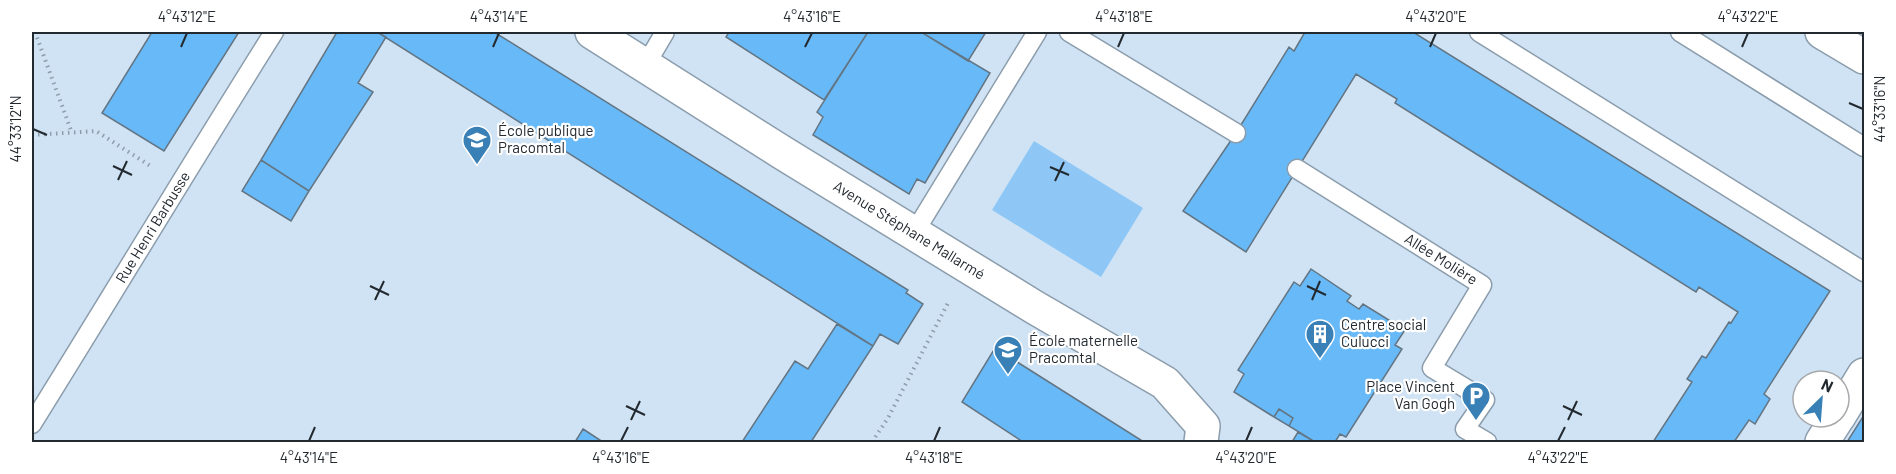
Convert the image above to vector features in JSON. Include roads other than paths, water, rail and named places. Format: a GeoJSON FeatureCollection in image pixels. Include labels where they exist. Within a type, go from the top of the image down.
{"type":"FeatureCollection","features":[{"type":"Feature","properties":{"kind":"street","name":"Avenue Stéphane Mallarmé"},"geometry":{"type":"LineString","coordinates":[[592,32],[968,266],[1165,384],[1203,426],[1201,442]]}},
{"type":"Feature","properties":{"kind":"street"},"geometry":{"type":"LineString","coordinates":[[1822,32],[1864,57]]}},
{"type":"Feature","properties":{"kind":"street"},"geometry":{"type":"LineString","coordinates":[[1851,396],[1864,375]]}},
{"type":"Feature","properties":{"kind":"street"},"geometry":{"type":"LineString","coordinates":[[1822,442],[1830,429]]}},
{"type":"Feature","properties":{"kind":"lane","name":"Rue Henri Barbusse"},"geometry":{"type":"LineString","coordinates":[[32,424],[274,32]]}},
{"type":"Feature","properties":{"kind":"lane"},"geometry":{"type":"LineString","coordinates":[[645,66],[665,32]]}},
{"type":"Feature","properties":{"kind":"lane"},"geometry":{"type":"LineString","coordinates":[[914,232],[1037,32]]}},
{"type":"Feature","properties":{"kind":"lane"},"geometry":{"type":"LineString","coordinates":[[1069,32],[1236,133]]}},
{"type":"Feature","properties":{"kind":"lane"},"geometry":{"type":"LineString","coordinates":[[1479,32],[1864,272]]}},
{"type":"Feature","properties":{"kind":"lane"},"geometry":{"type":"LineString","coordinates":[[1680,32],[1864,147]]}},
{"type":"Feature","properties":{"kind":"lane","name":"Allée Molière"},"geometry":{"type":"LineString","coordinates":[[1297,169],[1482,285],[1432,368],[1485,400],[1465,429],[1486,442]]}},
{"type":"Feature","properties":{"kind":"place","name":"École publique Pracomtal"},"geometry":{"type":"Point","coordinates":[477,166]}},
{"type":"Feature","properties":{"kind":"place","name":"Centre social Culucci"},"geometry":{"type":"Point","coordinates":[1320,360]}},
{"type":"Feature","properties":{"kind":"place","name":"École maternelle Pracomtal"},"geometry":{"type":"Point","coordinates":[1008,376]}},
{"type":"Feature","properties":{"kind":"place","name":"Place Vincent Van Gogh"},"geometry":{"type":"Point","coordinates":[1476,422]}}]}
